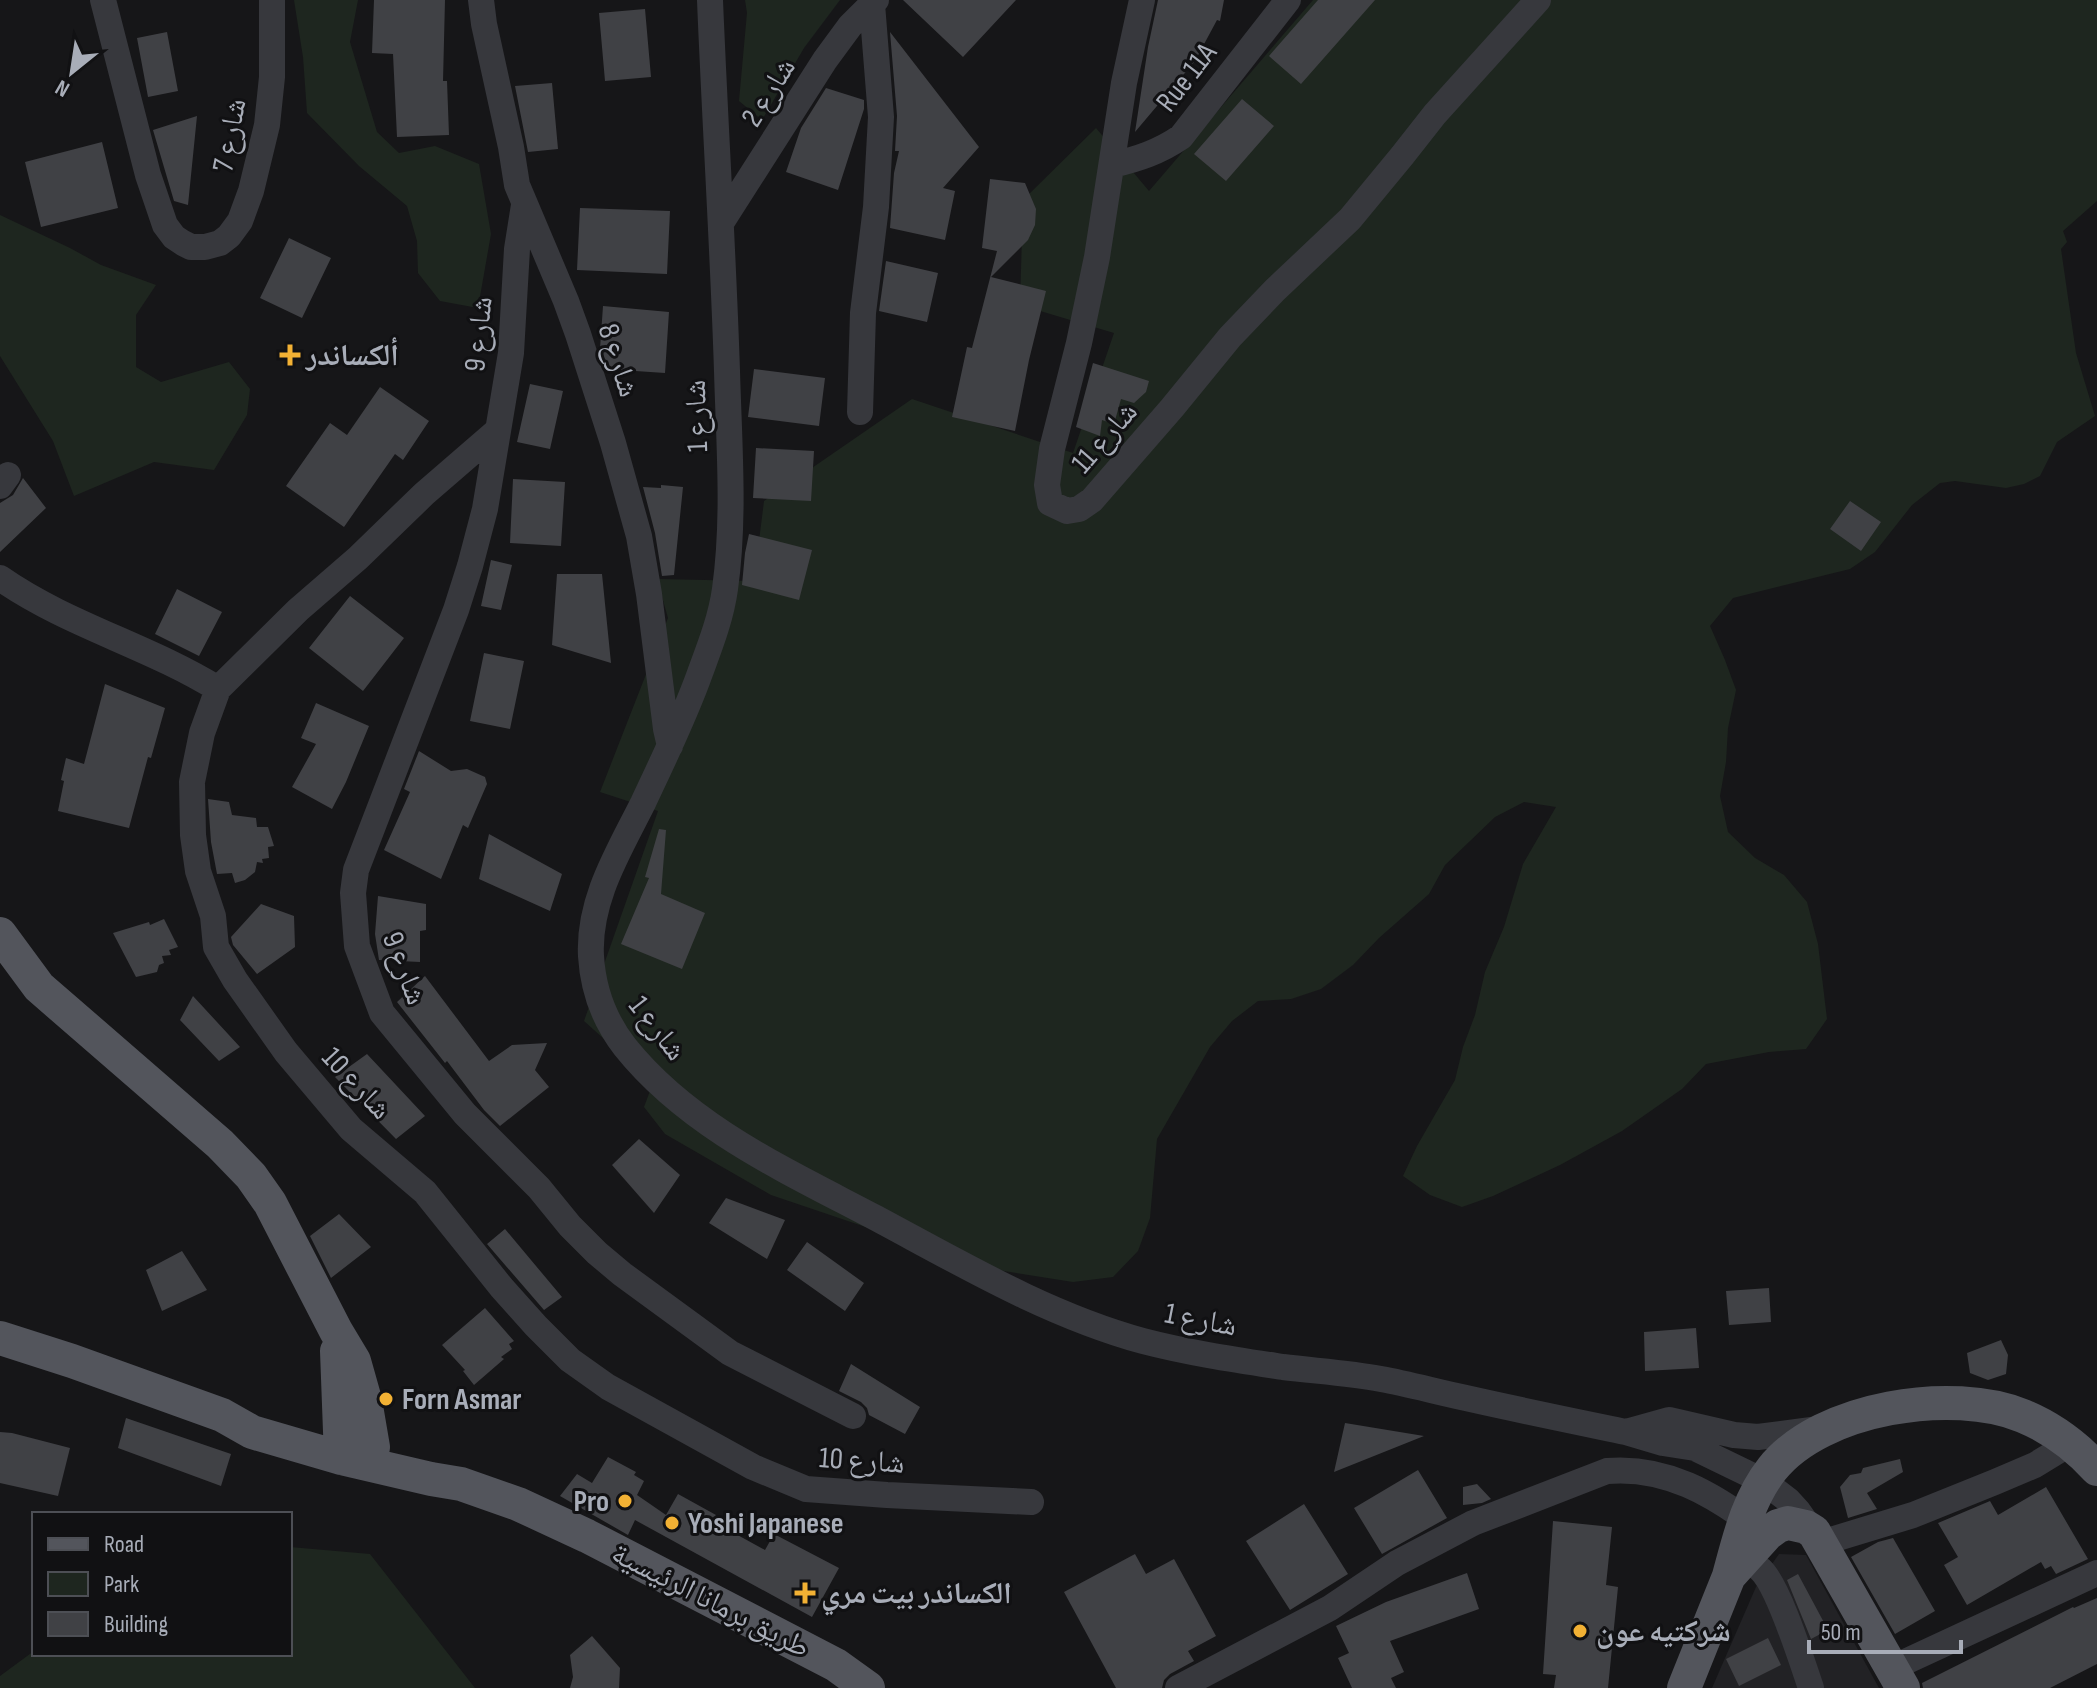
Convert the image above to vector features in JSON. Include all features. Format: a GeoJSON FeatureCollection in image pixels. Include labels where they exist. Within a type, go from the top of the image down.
{"type":"FeatureCollection","features":[{"type":"Feature","properties":{"kind":"main road"},"geometry":{"type":"LineString","coordinates":[[0,934],[39,987],[220,1144],[251,1176],[270,1203],[336,1331],[356,1452]]}},
{"type":"Feature","properties":{"kind":"main road","name":"طريق برمانا الرئيسية"},"geometry":{"type":"LineString","coordinates":[[0,1338],[222,1415],[260,1416],[356,1452],[426,1462],[461,1484],[518,1504],[587,1536],[836,1665],[868,1688]]}},
{"type":"Feature","properties":{"kind":"main road"},"geometry":{"type":"LineString","coordinates":[[1684,1688],[1747,1547],[1763,1481],[1799,1443],[1857,1416],[1933,1402],[1965,1402],[2021,1415],[2047,1428],[2088,1456]]}},
{"type":"Feature","properties":{"kind":"main road"},"geometry":{"type":"LineString","coordinates":[[1747,1547],[1778,1526],[1788,1523],[1815,1536],[1897,1678]]}},
{"type":"Feature","properties":{"kind":"street","name":"شارع 7"},"geometry":{"type":"LineString","coordinates":[[103,0],[148,175],[165,225],[174,237],[191,247],[220,243],[229,236],[240,221],[251,191],[267,125],[272,77],[272,0]]}},
{"type":"Feature","properties":{"kind":"street","name":"شارع 8"},"geometry":{"type":"LineString","coordinates":[[481,0],[517,185],[578,334],[639,536],[670,746]]}},
{"type":"Feature","properties":{"kind":"street","name":"شارع 1"},"geometry":{"type":"LineString","coordinates":[[710,0],[732,513],[725,593],[713,638],[670,746],[609,871],[597,904],[591,950],[595,990],[614,1031],[628,1050],[678,1099],[733,1140],[925,1245],[1036,1301],[1095,1326],[1197,1352],[1282,1367],[1378,1378],[1695,1448],[1763,1481],[1788,1500],[1815,1536]]}},
{"type":"Feature","properties":{"kind":"street","name":"شارع 11"},"geometry":{"type":"LineString","coordinates":[[1142,0],[1124,83],[1097,257],[1052,449],[1047,495],[1050,503],[1067,511],[1079,509],[1092,500],[1230,337],[1350,219],[1435,114],[1538,0]]}},
{"type":"Feature","properties":{"kind":"street","name":"Rue 11A"},"geometry":{"type":"LineString","coordinates":[[1112,165],[1143,158],[1181,137],[1288,0]]}},
{"type":"Feature","properties":{"kind":"street","name":"شارع 2"},"geometry":{"type":"LineString","coordinates":[[721,223],[825,60],[850,26],[874,2]]}},
{"type":"Feature","properties":{"kind":"street"},"geometry":{"type":"LineString","coordinates":[[860,412],[863,313],[876,207],[881,117],[874,2]]}},
{"type":"Feature","properties":{"kind":"street","name":"شارع 9"},"geometry":{"type":"LineString","coordinates":[[524,205],[517,249],[511,353],[485,509],[450,625],[356,870],[353,893],[357,946],[382,1013],[465,1114],[539,1188],[597,1253],[730,1353],[853,1416]]}},
{"type":"Feature","properties":{"kind":"street","name":"شارع 10"},"geometry":{"type":"LineString","coordinates":[[498,430],[298,610],[218,689],[202,733],[192,782],[193,835],[198,871],[213,916],[216,947],[235,980],[295,1063],[351,1129],[425,1192],[502,1288],[547,1337],[570,1360],[608,1387],[753,1467],[806,1489],[1031,1502]]}},
{"type":"Feature","properties":{"kind":"street"},"geometry":{"type":"LineString","coordinates":[[0,578],[73,619],[192,673],[218,689]]}},
{"type":"Feature","properties":{"kind":"street"},"geometry":{"type":"LineString","coordinates":[[1626,1432],[1669,1420],[1734,1435],[1758,1437],[1828,1428]]}},
{"type":"Feature","properties":{"kind":"street"},"geometry":{"type":"LineString","coordinates":[[1815,1536],[1913,1515],[2035,1465],[2088,1456]]}},
{"type":"Feature","properties":{"kind":"street"},"geometry":{"type":"LineString","coordinates":[[1178,1688],[1330,1608],[1397,1563],[1473,1523],[1607,1471],[1627,1469],[1671,1477],[1695,1488],[1747,1547],[1781,1605],[1811,1688]]}},
{"type":"Feature","properties":{"kind":"street"},"geometry":{"type":"LineString","coordinates":[[1897,1678],[2097,1573]]}},
{"type":"Feature","properties":{"kind":"shaded area"},"geometry":{"type":"Polygon","coordinates":[[[1779,1554],[1806,1555],[1879,1688],[1712,1688],[1756,1587],[1779,1554]]]}},
{"type":"Feature","properties":{"kind":"green space"},"geometry":{"type":"Polygon","coordinates":[[[294,0],[358,0],[350,42],[377,132],[399,153],[435,146],[479,164],[491,234],[478,308],[440,301],[418,273],[417,241],[407,206],[359,166],[307,113],[303,57],[294,0]]]}},
{"type":"Feature","properties":{"kind":"green space"},"geometry":{"type":"Polygon","coordinates":[[[745,0],[840,0],[804,48],[762,120],[739,101],[747,13],[745,0]]]}},
{"type":"Feature","properties":{"kind":"green space"},"geometry":{"type":"Polygon","coordinates":[[[1313,0],[2097,0],[2097,201],[2063,231],[2067,242],[2061,249],[2076,353],[2095,416],[2057,442],[2040,476],[2006,488],[1955,481],[1940,483],[1912,505],[1875,552],[1850,569],[1733,598],[1710,626],[1736,690],[1720,796],[1728,832],[1755,858],[1784,875],[1807,902],[1818,944],[1827,1019],[1806,1049],[1769,1052],[1706,1064],[1682,1089],[1622,1131],[1560,1165],[1493,1196],[1462,1207],[1430,1195],[1403,1176],[1455,1080],[1485,972],[1504,927],[1523,864],[1556,807],[1524,802],[1495,817],[1445,865],[1429,894],[1353,965],[1321,989],[1291,999],[1258,1001],[1232,1021],[1210,1047],[1157,1139],[1150,1218],[1138,1251],[1113,1277],[1073,1282],[1004,1271],[771,1195],[665,1134],[644,1107],[653,1083],[584,1021],[658,811],[600,792],[668,618],[657,579],[754,581],[764,501],[912,399],[1073,453],[1114,333],[1020,305],[1023,200],[1096,128],[1149,191],[1313,0]]]}},
{"type":"Feature","properties":{"kind":"green space"},"geometry":{"type":"Polygon","coordinates":[[[0,215],[101,265],[156,285],[136,315],[136,367],[161,382],[229,362],[250,389],[247,415],[214,470],[154,462],[74,496],[53,441],[0,356],[0,215]]]}},
{"type":"Feature","properties":{"kind":"green space"},"geometry":{"type":"Polygon","coordinates":[[[292,1547],[370,1554],[475,1688],[0,1688],[0,1676],[32,1652],[32,1656],[292,1656],[292,1547]]]}},
{"type":"Feature","properties":{"kind":"building"},"geometry":{"type":"Polygon","coordinates":[[[374,0],[445,0],[443,81],[447,81],[449,135],[397,137],[393,54],[372,53],[374,0]]]}},
{"type":"Feature","properties":{"kind":"building"},"geometry":{"type":"Polygon","coordinates":[[[903,0],[1016,0],[963,57],[903,0]]]}},
{"type":"Feature","properties":{"kind":"building"},"geometry":{"type":"Polygon","coordinates":[[[1158,0],[1224,0],[1220,21],[1217,20],[1195,61],[1135,132],[1148,47],[1158,0]]]}},
{"type":"Feature","properties":{"kind":"building"},"geometry":{"type":"Polygon","coordinates":[[[1318,0],[1375,0],[1301,84],[1269,56],[1318,0]]]}},
{"type":"Feature","properties":{"kind":"building"},"geometry":{"type":"Polygon","coordinates":[[[645,9],[651,77],[605,81],[599,13],[645,9]]]}},
{"type":"Feature","properties":{"kind":"building"},"geometry":{"type":"Polygon","coordinates":[[[167,32],[178,91],[148,97],[137,38],[167,32]]]}},
{"type":"Feature","properties":{"kind":"building"},"geometry":{"type":"Polygon","coordinates":[[[890,32],[979,147],[943,188],[955,191],[945,240],[890,228],[894,173],[899,151],[895,151],[897,116],[890,32]]]}},
{"type":"Feature","properties":{"kind":"building"},"geometry":{"type":"Polygon","coordinates":[[[552,83],[558,149],[528,152],[515,86],[552,83]]]}},
{"type":"Feature","properties":{"kind":"building"},"geometry":{"type":"Polygon","coordinates":[[[826,88],[864,100],[864,109],[838,190],[786,172],[801,128],[826,88]]]}},
{"type":"Feature","properties":{"kind":"building"},"geometry":{"type":"Polygon","coordinates":[[[1242,99],[1274,126],[1226,181],[1194,154],[1242,99]]]}},
{"type":"Feature","properties":{"kind":"building"},"geometry":{"type":"Polygon","coordinates":[[[197,116],[188,205],[174,201],[153,130],[197,116]]]}},
{"type":"Feature","properties":{"kind":"building"},"geometry":{"type":"Polygon","coordinates":[[[102,142],[118,208],[41,227],[25,162],[102,142]]]}},
{"type":"Feature","properties":{"kind":"building"},"geometry":{"type":"Polygon","coordinates":[[[990,179],[1025,183],[1036,209],[1035,225],[1028,240],[991,277],[1046,291],[1015,431],[952,417],[967,347],[972,348],[997,251],[982,248],[990,179]]]}},
{"type":"Feature","properties":{"kind":"building"},"geometry":{"type":"Polygon","coordinates":[[[580,208],[670,211],[667,274],[577,270],[580,208]]]}},
{"type":"Feature","properties":{"kind":"building"},"geometry":{"type":"Polygon","coordinates":[[[289,238],[331,258],[302,318],[260,298],[289,238]]]}},
{"type":"Feature","properties":{"kind":"building"},"geometry":{"type":"Polygon","coordinates":[[[886,261],[938,273],[927,322],[879,311],[886,261]]]}},
{"type":"Feature","properties":{"kind":"building"},"geometry":{"type":"Polygon","coordinates":[[[603,306],[669,312],[665,373],[606,369],[600,349],[603,306]]]}},
{"type":"Feature","properties":{"kind":"building"},"geometry":{"type":"Polygon","coordinates":[[[1093,363],[1149,381],[1146,392],[1134,403],[1121,399],[1114,424],[1102,420],[1100,436],[1076,427],[1093,363]]]}},
{"type":"Feature","properties":{"kind":"building"},"geometry":{"type":"Polygon","coordinates":[[[754,369],[825,378],[819,426],[748,417],[754,369]]]}},
{"type":"Feature","properties":{"kind":"building"},"geometry":{"type":"Polygon","coordinates":[[[530,384],[563,391],[550,449],[517,442],[530,384]]]}},
{"type":"Feature","properties":{"kind":"building"},"geometry":{"type":"Polygon","coordinates":[[[380,387],[429,421],[403,460],[395,454],[344,527],[286,486],[330,423],[347,435],[380,387]]]}},
{"type":"Feature","properties":{"kind":"building"},"geometry":{"type":"Polygon","coordinates":[[[756,448],[814,451],[811,501],[753,498],[756,448]]]}},
{"type":"Feature","properties":{"kind":"building"},"geometry":{"type":"Polygon","coordinates":[[[23,478],[46,508],[0,552],[0,503],[13,495],[23,478]]]}},
{"type":"Feature","properties":{"kind":"building"},"geometry":{"type":"Polygon","coordinates":[[[513,479],[565,482],[561,546],[510,543],[513,479]]]}},
{"type":"Feature","properties":{"kind":"building"},"geometry":{"type":"Polygon","coordinates":[[[661,485],[683,487],[674,575],[662,576],[643,487],[661,488],[661,485]]]}},
{"type":"Feature","properties":{"kind":"building"},"geometry":{"type":"Polygon","coordinates":[[[1850,501],[1881,522],[1861,551],[1830,529],[1850,501]]]}},
{"type":"Feature","properties":{"kind":"building"},"geometry":{"type":"Polygon","coordinates":[[[749,534],[812,550],[799,600],[742,585],[749,534]]]}},
{"type":"Feature","properties":{"kind":"building"},"geometry":{"type":"Polygon","coordinates":[[[491,560],[512,565],[501,610],[481,606],[491,560]]]}},
{"type":"Feature","properties":{"kind":"building"},"geometry":{"type":"Polygon","coordinates":[[[557,574],[602,574],[611,663],[552,645],[557,574]]]}},
{"type":"Feature","properties":{"kind":"building"},"geometry":{"type":"Polygon","coordinates":[[[177,589],[222,612],[199,656],[155,634],[177,589]]]}},
{"type":"Feature","properties":{"kind":"building"},"geometry":{"type":"Polygon","coordinates":[[[350,596],[404,638],[363,691],[309,648],[350,596]]]}},
{"type":"Feature","properties":{"kind":"building"},"geometry":{"type":"Polygon","coordinates":[[[484,653],[524,661],[510,729],[470,721],[484,653]]]}},
{"type":"Feature","properties":{"kind":"building"},"geometry":{"type":"Polygon","coordinates":[[[105,684],[165,708],[129,828],[58,811],[66,758],[84,764],[105,684]]]}},
{"type":"Feature","properties":{"kind":"building"},"geometry":{"type":"Polygon","coordinates":[[[316,703],[369,726],[332,809],[292,787],[316,744],[301,738],[316,703]]]}},
{"type":"Feature","properties":{"kind":"building"},"geometry":{"type":"Polygon","coordinates":[[[419,751],[451,771],[467,769],[485,777],[487,784],[468,828],[463,825],[441,879],[384,850],[410,792],[404,789],[419,751]]]}},
{"type":"Feature","properties":{"kind":"building"},"geometry":{"type":"Polygon","coordinates":[[[208,799],[229,802],[232,815],[256,818],[257,827],[268,827],[274,846],[268,847],[269,858],[262,859],[263,863],[257,862],[255,872],[245,880],[235,883],[232,873],[217,874],[208,799]]]}},
{"type":"Feature","properties":{"kind":"building"},"geometry":{"type":"Polygon","coordinates":[[[659,829],[666,830],[661,894],[705,913],[682,969],[621,944],[649,878],[645,877],[659,829]]]}},
{"type":"Feature","properties":{"kind":"building"},"geometry":{"type":"Polygon","coordinates":[[[489,834],[562,874],[550,911],[479,879],[489,834]]]}},
{"type":"Feature","properties":{"kind":"building"},"geometry":{"type":"Polygon","coordinates":[[[378,896],[426,904],[426,930],[420,931],[420,962],[379,960],[375,934],[378,896]]]}},
{"type":"Feature","properties":{"kind":"building"},"geometry":{"type":"Polygon","coordinates":[[[261,904],[294,916],[295,947],[257,974],[233,945],[231,937],[261,904]]]}},
{"type":"Feature","properties":{"kind":"building"},"geometry":{"type":"Polygon","coordinates":[[[164,919],[178,947],[169,950],[171,955],[162,956],[164,963],[159,965],[157,972],[136,977],[113,933],[164,919]]]}},
{"type":"Feature","properties":{"kind":"building"},"geometry":{"type":"Polygon","coordinates":[[[425,976],[489,1061],[512,1045],[547,1043],[535,1070],[549,1087],[500,1126],[397,1002],[425,976]]]}},
{"type":"Feature","properties":{"kind":"building"},"geometry":{"type":"Polygon","coordinates":[[[193,996],[240,1047],[219,1061],[180,1020],[193,996]]]}},
{"type":"Feature","properties":{"kind":"building"},"geometry":{"type":"Polygon","coordinates":[[[367,1054],[425,1116],[396,1139],[335,1077],[367,1054]]]}},
{"type":"Feature","properties":{"kind":"building"},"geometry":{"type":"Polygon","coordinates":[[[639,1139],[680,1175],[654,1213],[612,1165],[639,1139]]]}},
{"type":"Feature","properties":{"kind":"building"},"geometry":{"type":"Polygon","coordinates":[[[726,1198],[785,1220],[767,1259],[709,1223],[726,1198]]]}},
{"type":"Feature","properties":{"kind":"building"},"geometry":{"type":"Polygon","coordinates":[[[339,1214],[371,1247],[331,1278],[310,1236],[339,1214]]]}},
{"type":"Feature","properties":{"kind":"building"},"geometry":{"type":"Polygon","coordinates":[[[505,1229],[562,1297],[544,1310],[487,1244],[505,1229]]]}},
{"type":"Feature","properties":{"kind":"building"},"geometry":{"type":"Polygon","coordinates":[[[807,1242],[864,1283],[845,1311],[787,1270],[807,1242]]]}},
{"type":"Feature","properties":{"kind":"building"},"geometry":{"type":"Polygon","coordinates":[[[182,1251],[207,1290],[162,1311],[146,1270],[182,1251]]]}},
{"type":"Feature","properties":{"kind":"building"},"geometry":{"type":"Polygon","coordinates":[[[1769,1288],[1771,1322],[1729,1325],[1726,1291],[1769,1288]]]}},
{"type":"Feature","properties":{"kind":"building"},"geometry":{"type":"Polygon","coordinates":[[[485,1308],[514,1341],[509,1344],[512,1349],[501,1357],[504,1359],[474,1385],[442,1345],[485,1308]]]}},
{"type":"Feature","properties":{"kind":"building"},"geometry":{"type":"Polygon","coordinates":[[[1696,1328],[1699,1368],[1645,1371],[1644,1332],[1696,1328]]]}},
{"type":"Feature","properties":{"kind":"building"},"geometry":{"type":"Polygon","coordinates":[[[2001,1340],[2008,1355],[2006,1374],[1988,1380],[1970,1373],[1967,1353],[2001,1340]]]}},
{"type":"Feature","properties":{"kind":"building"},"geometry":{"type":"Polygon","coordinates":[[[851,1364],[920,1407],[905,1434],[869,1415],[861,1402],[839,1391],[851,1364]]]}},
{"type":"Feature","properties":{"kind":"building"},"geometry":{"type":"Polygon","coordinates":[[[126,1418],[231,1454],[221,1486],[118,1448],[126,1418]]]}},
{"type":"Feature","properties":{"kind":"building"},"geometry":{"type":"Polygon","coordinates":[[[1345,1423],[1424,1436],[1334,1472],[1345,1423]]]}},
{"type":"Feature","properties":{"kind":"building"},"geometry":{"type":"Polygon","coordinates":[[[0,1432],[70,1448],[58,1496],[0,1483],[0,1432]]]}},
{"type":"Feature","properties":{"kind":"building"},"geometry":{"type":"Polygon","coordinates":[[[608,1457],[636,1472],[634,1475],[644,1481],[637,1495],[666,1515],[678,1494],[716,1515],[712,1521],[765,1550],[774,1534],[839,1568],[812,1617],[635,1520],[628,1535],[560,1496],[577,1474],[592,1483],[608,1457]]]}},
{"type":"Feature","properties":{"kind":"building"},"geometry":{"type":"Polygon","coordinates":[[[1900,1459],[1903,1472],[1867,1493],[1877,1509],[1848,1518],[1840,1487],[1850,1475],[1861,1473],[1863,1468],[1900,1459]]]}},
{"type":"Feature","properties":{"kind":"building"},"geometry":{"type":"Polygon","coordinates":[[[1418,1470],[1447,1518],[1382,1554],[1354,1508],[1418,1470]]]}},
{"type":"Feature","properties":{"kind":"building"},"geometry":{"type":"Polygon","coordinates":[[[1477,1484],[1491,1499],[1463,1505],[1463,1487],[1477,1484]]]}},
{"type":"Feature","properties":{"kind":"building"},"geometry":{"type":"Polygon","coordinates":[[[2046,1487],[2088,1559],[2056,1574],[2051,1566],[2045,1569],[2041,1562],[1967,1605],[1944,1565],[1958,1557],[1938,1523],[1990,1501],[1998,1515],[2046,1487]]]}},
{"type":"Feature","properties":{"kind":"building"},"geometry":{"type":"Polygon","coordinates":[[[1304,1504],[1348,1574],[1290,1610],[1246,1541],[1304,1504]]]}},
{"type":"Feature","properties":{"kind":"building","name":"شركتيه عون"},"geometry":{"type":"Polygon","coordinates":[[[1553,1521],[1612,1527],[1606,1585],[1618,1587],[1608,1688],[1554,1688],[1556,1675],[1543,1674],[1553,1521]]]}},
{"type":"Feature","properties":{"kind":"building"},"geometry":{"type":"Polygon","coordinates":[[[1893,1538],[1935,1611],[1895,1634],[1851,1557],[1878,1542],[1893,1538]]]}},
{"type":"Feature","properties":{"kind":"building"},"geometry":{"type":"Polygon","coordinates":[[[1135,1554],[1146,1574],[1174,1559],[1216,1636],[1188,1651],[1194,1661],[1170,1674],[1162,1688],[1116,1688],[1064,1592],[1135,1554]]]}},
{"type":"Feature","properties":{"kind":"building"},"geometry":{"type":"Polygon","coordinates":[[[1467,1573],[1479,1609],[1390,1641],[1404,1672],[1391,1678],[1396,1688],[1352,1688],[1338,1658],[1349,1653],[1336,1626],[1386,1602],[1467,1573]]]}},
{"type":"Feature","properties":{"kind":"building"},"geometry":{"type":"Polygon","coordinates":[[[1798,1574],[1828,1630],[1811,1639],[1787,1580],[1798,1574]]]}},
{"type":"Feature","properties":{"kind":"building"},"geometry":{"type":"Polygon","coordinates":[[[2097,1598],[2097,1664],[2050,1688],[1923,1688],[1922,1683],[2097,1598]]]}},
{"type":"Feature","properties":{"kind":"building"},"geometry":{"type":"Polygon","coordinates":[[[592,1636],[620,1668],[619,1688],[570,1688],[573,1677],[570,1655],[592,1636]]]}},
{"type":"Feature","properties":{"kind":"building"},"geometry":{"type":"Polygon","coordinates":[[[1768,1638],[1781,1665],[1739,1686],[1726,1659],[1768,1638]]]}},
{"type":"Feature","properties":{"kind":"place","name":"ألكساندر"},"geometry":{"type":"Point","coordinates":[290,355]}},
{"type":"Feature","properties":{"kind":"place","name":"Forn Asmar"},"geometry":{"type":"Point","coordinates":[386,1399]}},
{"type":"Feature","properties":{"kind":"place","name":"Pro"},"geometry":{"type":"Point","coordinates":[625,1501]}},
{"type":"Feature","properties":{"kind":"place","name":"Yoshi Japanese"},"geometry":{"type":"Point","coordinates":[672,1523]}},
{"type":"Feature","properties":{"kind":"place","name":"الكساندر بيت مري"},"geometry":{"type":"Point","coordinates":[805,1593]}},
{"type":"Feature","properties":{"kind":"place","name":"شركتيه عون"},"geometry":{"type":"Point","coordinates":[1580,1631]}}]}
